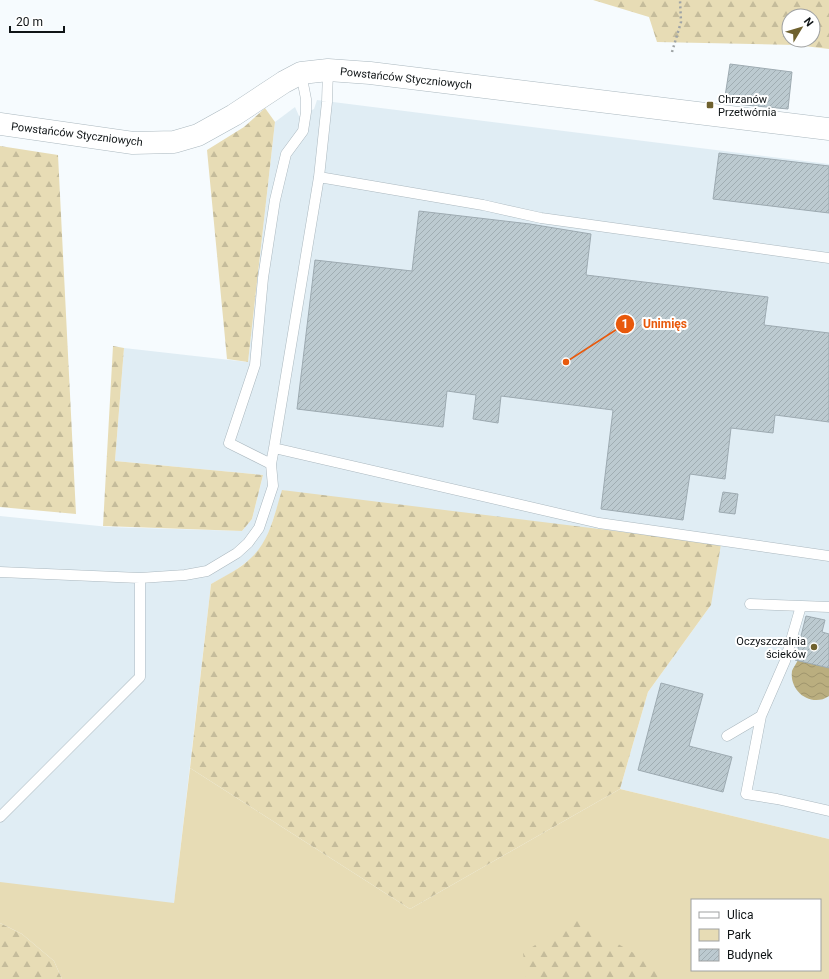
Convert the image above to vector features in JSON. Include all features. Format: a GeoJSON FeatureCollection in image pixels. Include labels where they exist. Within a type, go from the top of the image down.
{"type":"FeatureCollection","features":[{"type":"Feature","properties":{"kind":"street","name":"Powstańców Styczniowych"},"geometry":{"type":"LineString","coordinates":[[0,124],[133,143],[174,142],[198,135],[234,115],[284,82],[301,73],[328,70],[383,74],[829,129]]}},
{"type":"Feature","properties":{"kind":"lane"},"geometry":{"type":"LineString","coordinates":[[0,572],[140,578],[185,575],[207,571],[237,553],[248,543],[259,528],[273,486],[271,464],[319,177],[326,115],[328,70]]}},
{"type":"Feature","properties":{"kind":"lane"},"geometry":{"type":"LineString","coordinates":[[271,464],[229,443],[255,365],[263,278],[275,200],[286,154],[303,131],[306,112],[306,98],[301,73]]}},
{"type":"Feature","properties":{"kind":"lane"},"geometry":{"type":"LineString","coordinates":[[319,177],[483,205],[541,218],[829,258]]}},
{"type":"Feature","properties":{"kind":"lane"},"geometry":{"type":"LineString","coordinates":[[274,448],[599,523],[829,556]]}},
{"type":"Feature","properties":{"kind":"lane"},"geometry":{"type":"LineString","coordinates":[[0,817],[140,677],[140,578]]}},
{"type":"Feature","properties":{"kind":"lane"},"geometry":{"type":"LineString","coordinates":[[750,604],[829,607]]}},
{"type":"Feature","properties":{"kind":"lane"},"geometry":{"type":"LineString","coordinates":[[801,606],[785,662],[761,716],[746,794],[777,799],[829,811]]}},
{"type":"Feature","properties":{"kind":"lane"},"geometry":{"type":"LineString","coordinates":[[727,736],[761,716]]}},
{"type":"Feature","properties":{"kind":"path"},"geometry":{"type":"LineString","coordinates":[[672,52],[681,22],[680,0]]}},
{"type":"Feature","properties":{"kind":"shaded area"},"geometry":{"type":"Polygon","coordinates":[[[317,100],[829,164],[829,839],[620,789],[648,692],[711,605],[283,490],[264,543],[253,557],[233,572],[211,584],[174,904],[0,884],[0,516],[109,527],[242,531],[252,519],[263,475],[115,461],[124,348],[248,362],[275,122],[295,107],[299,116],[314,109],[317,100]]]}},
{"type":"Feature","properties":{"kind":"green space"},"geometry":{"type":"Polygon","coordinates":[[[593,0],[829,0],[829,49],[821,48],[821,8],[781,8],[781,45],[657,42],[649,17],[593,0]]]}},
{"type":"Feature","properties":{"kind":"green space"},"geometry":{"type":"Polygon","coordinates":[[[265,108],[275,122],[248,362],[227,359],[207,150],[244,127],[265,108]]]}},
{"type":"Feature","properties":{"kind":"green space"},"geometry":{"type":"Polygon","coordinates":[[[0,146],[58,155],[76,514],[0,507],[0,146]]]}},
{"type":"Feature","properties":{"kind":"green space"},"geometry":{"type":"Polygon","coordinates":[[[113,346],[124,348],[115,461],[263,475],[252,519],[242,531],[103,526],[113,346]]]}},
{"type":"Feature","properties":{"kind":"green space"},"geometry":{"type":"Polygon","coordinates":[[[282,490],[721,544],[711,605],[648,692],[620,789],[410,909],[190,768],[211,584],[242,565],[258,550],[268,534],[282,490]]]}},
{"type":"Feature","properties":{"kind":"green space"},"geometry":{"type":"Polygon","coordinates":[[[190,768],[410,909],[620,789],[829,839],[829,979],[62,979],[54,961],[22,934],[0,923],[0,882],[174,903],[190,768]]]}},
{"type":"Feature","properties":{"kind":"green space"},"geometry":{"type":"Polygon","coordinates":[[[575,919],[644,959],[667,979],[526,979],[523,953],[575,919]]]}},
{"type":"Feature","properties":{"kind":"green space"},"geometry":{"type":"Polygon","coordinates":[[[0,923],[22,934],[54,961],[62,979],[0,979],[0,923]]]}},
{"type":"Feature","properties":{"kind":"water"},"geometry":{"type":"Polygon","coordinates":[[[798,660],[829,668],[829,696],[816,700],[809,699],[798,691],[792,679],[792,671],[798,660]]]}},
{"type":"Feature","properties":{"kind":"building"},"geometry":{"type":"Polygon","coordinates":[[[730,64],[792,72],[788,109],[724,103],[730,64]]]}},
{"type":"Feature","properties":{"kind":"building"},"geometry":{"type":"Polygon","coordinates":[[[719,153],[829,166],[829,213],[713,199],[719,153]]]}},
{"type":"Feature","properties":{"kind":"building"},"geometry":{"type":"Polygon","coordinates":[[[419,211],[530,224],[591,234],[586,275],[768,297],[764,325],[829,333],[829,422],[775,415],[773,433],[731,428],[725,479],[690,474],[683,520],[601,509],[613,410],[501,396],[498,423],[473,419],[476,395],[447,391],[443,427],[297,409],[315,260],[412,271],[419,211]]]}},
{"type":"Feature","properties":{"kind":"building"},"geometry":{"type":"Polygon","coordinates":[[[723,492],[738,494],[735,514],[719,512],[723,492]]]}},
{"type":"Feature","properties":{"kind":"building","name":"Oczyszczalnia ścieków"},"geometry":{"type":"Polygon","coordinates":[[[806,616],[825,620],[822,632],[829,634],[829,668],[795,660],[806,616]]]}},
{"type":"Feature","properties":{"kind":"building"},"geometry":{"type":"Polygon","coordinates":[[[661,683],[703,694],[689,746],[732,757],[723,792],[638,770],[661,683]]]}},
{"type":"Feature","properties":{"kind":"place","name":"Chrzanów Przetwórnia"},"geometry":{"type":"Point","coordinates":[710,105]}},
{"type":"Feature","properties":{"kind":"place","name":"Unimięs"},"geometry":{"type":"Point","coordinates":[566,362]}},
{"type":"Feature","properties":{"kind":"place","name":"Oczyszczalnia ścieków"},"geometry":{"type":"Point","coordinates":[814,647]}}]}
